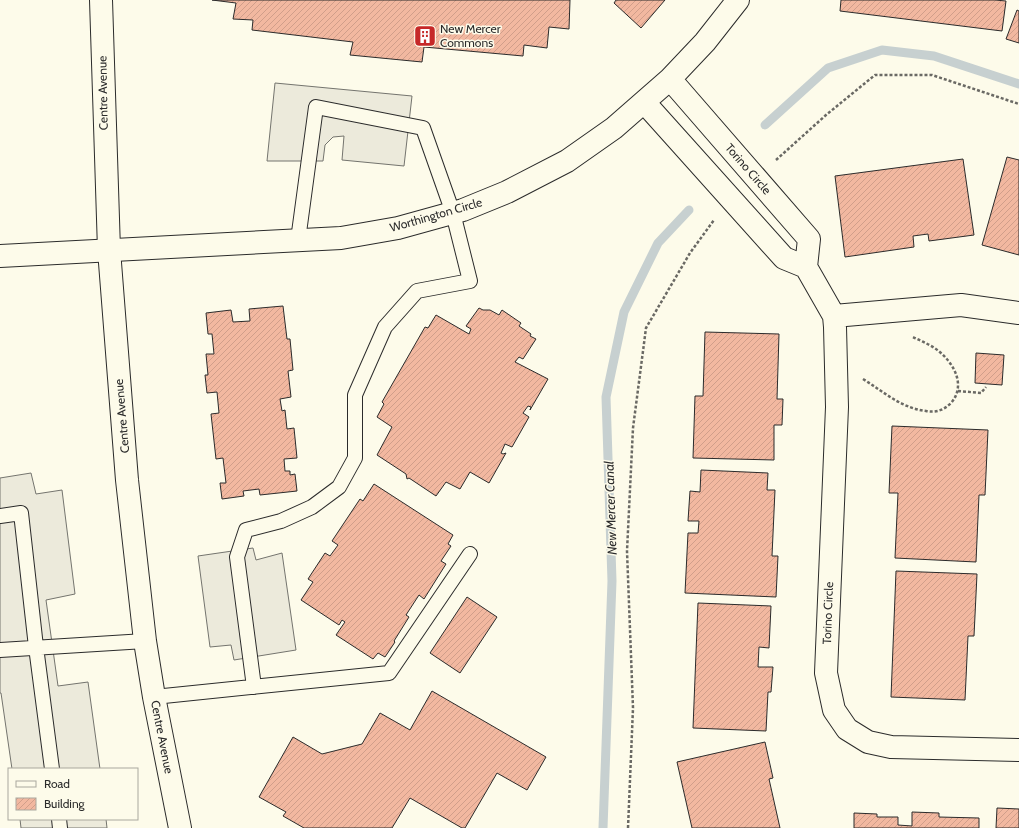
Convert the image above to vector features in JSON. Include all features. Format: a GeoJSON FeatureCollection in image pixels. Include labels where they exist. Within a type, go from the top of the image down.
{"type":"FeatureCollection","features":[{"type":"Feature","properties":{"kind":"street","name":"Centre Avenue"},"geometry":{"type":"LineString","coordinates":[[101,0],[109,250],[127,480],[154,697],[180,828]]}},
{"type":"Feature","properties":{"kind":"street","name":"Worthington Circle"},"geometry":{"type":"LineString","coordinates":[[0,256],[341,238],[398,228],[463,210],[507,192],[567,161],[614,128],[670,79],[705,42],[738,0]]}},
{"type":"Feature","properties":{"kind":"street","name":"Torino Circle"},"geometry":{"type":"LineString","coordinates":[[670,79],[808,239],[806,266],[834,316],[837,407],[826,673],[834,710],[847,729],[868,742],[891,747],[1019,750]]}},
{"type":"Feature","properties":{"kind":"street"},"geometry":{"type":"LineString","coordinates":[[644,102],[784,258],[806,266]]}},
{"type":"Feature","properties":{"kind":"street"},"geometry":{"type":"LineString","coordinates":[[834,316],[961,305],[1019,313]]}},
{"type":"Feature","properties":{"kind":"lane"},"geometry":{"type":"LineString","coordinates":[[254,687],[237,557],[246,530],[281,521],[312,507],[339,488],[355,458],[355,395],[385,327],[417,291],[470,281],[453,213],[423,128],[316,107],[298,240]]}},
{"type":"Feature","properties":{"kind":"lane"},"geometry":{"type":"LineString","coordinates":[[0,516],[21,512],[36,647],[52,768]]}},
{"type":"Feature","properties":{"kind":"lane"},"geometry":{"type":"LineString","coordinates":[[154,697],[389,673],[470,554]]}},
{"type":"Feature","properties":{"kind":"lane"},"geometry":{"type":"LineString","coordinates":[[0,650],[146,641]]}},
{"type":"Feature","properties":{"kind":"path"},"geometry":{"type":"LineString","coordinates":[[756,178],[826,115],[875,75],[932,75],[1019,104]]}},
{"type":"Feature","properties":{"kind":"path"},"geometry":{"type":"LineString","coordinates":[[628,828],[633,708],[627,551],[633,428],[646,328],[690,253],[731,198]]}},
{"type":"Feature","properties":{"kind":"path"},"geometry":{"type":"LineString","coordinates":[[858,376],[874,385],[891,398],[908,407],[927,412],[943,410],[952,402],[958,391],[958,379],[951,365],[942,353],[929,344],[908,334]]}},
{"type":"Feature","properties":{"kind":"path"},"geometry":{"type":"LineString","coordinates":[[958,391],[981,393],[986,387]]}},
{"type":"Feature","properties":{"kind":"shaded area"},"geometry":{"type":"Polygon","coordinates":[[[275,83],[412,96],[404,166],[342,160],[344,136],[333,137],[325,145],[323,161],[267,161],[275,83]]]}},
{"type":"Feature","properties":{"kind":"shaded area"},"geometry":{"type":"Polygon","coordinates":[[[31,473],[36,494],[62,490],[75,594],[46,600],[58,686],[88,682],[100,768],[12,768],[0,693],[0,478],[31,473]]]}},
{"type":"Feature","properties":{"kind":"shaded area"},"geometry":{"type":"Polygon","coordinates":[[[253,548],[256,560],[282,553],[296,650],[234,660],[231,645],[210,647],[198,556],[253,548]]]}},
{"type":"Feature","properties":{"kind":"shaded area"},"geometry":{"type":"Polygon","coordinates":[[[20,820],[106,820],[107,828],[21,828],[20,820]]]}},
{"type":"Feature","properties":{"kind":"building","name":"New Mercer Commons"},"geometry":{"type":"Polygon","coordinates":[[[212,0],[570,0],[569,29],[549,27],[547,48],[524,45],[523,56],[424,47],[422,62],[350,55],[353,42],[252,30],[253,20],[233,19],[236,3],[212,0]]]}},
{"type":"Feature","properties":{"kind":"building"},"geometry":{"type":"Polygon","coordinates":[[[616,0],[665,0],[641,28],[614,3],[616,0]]]}},
{"type":"Feature","properties":{"kind":"building"},"geometry":{"type":"Polygon","coordinates":[[[841,0],[1006,1],[1002,31],[840,11],[841,0]]]}},
{"type":"Feature","properties":{"kind":"building"},"geometry":{"type":"Polygon","coordinates":[[[1017,10],[1019,11],[1019,43],[1006,39],[1017,10]]]}},
{"type":"Feature","properties":{"kind":"building"},"geometry":{"type":"Polygon","coordinates":[[[1007,157],[1019,160],[1019,255],[982,245],[1007,157]]]}},
{"type":"Feature","properties":{"kind":"building"},"geometry":{"type":"Polygon","coordinates":[[[963,159],[974,235],[929,241],[928,234],[913,236],[914,247],[845,257],[835,176],[963,159]]]}},
{"type":"Feature","properties":{"kind":"building"},"geometry":{"type":"Polygon","coordinates":[[[283,306],[287,339],[290,339],[293,370],[288,371],[291,397],[280,399],[282,411],[285,410],[287,429],[294,428],[297,458],[284,459],[285,471],[290,471],[290,475],[295,474],[297,491],[260,495],[259,489],[243,491],[244,496],[222,499],[220,483],[226,483],[223,458],[216,459],[211,414],[219,413],[217,392],[207,393],[205,375],[208,375],[206,354],[214,354],[212,334],[208,334],[206,313],[231,310],[233,322],[250,321],[249,309],[283,306]]]}},
{"type":"Feature","properties":{"kind":"building"},"geometry":{"type":"Polygon","coordinates":[[[479,308],[483,310],[490,310],[499,315],[502,310],[521,323],[519,326],[531,334],[530,336],[536,339],[523,359],[519,357],[515,362],[548,379],[530,410],[531,407],[528,406],[523,413],[529,417],[512,447],[505,444],[501,453],[506,453],[489,483],[470,472],[460,489],[446,482],[436,496],[409,478],[407,479],[406,474],[377,455],[392,427],[377,417],[384,404],[382,402],[425,327],[428,328],[436,315],[469,334],[471,329],[466,326],[479,308]]]}},
{"type":"Feature","properties":{"kind":"building"},"geometry":{"type":"Polygon","coordinates":[[[705,332],[779,334],[777,399],[783,399],[782,425],[774,425],[774,460],[693,458],[695,396],[703,396],[705,332]]]}},
{"type":"Feature","properties":{"kind":"building"},"geometry":{"type":"Polygon","coordinates":[[[976,353],[1004,355],[1002,385],[975,383],[976,353]]]}},
{"type":"Feature","properties":{"kind":"building"},"geometry":{"type":"Polygon","coordinates":[[[892,426],[988,430],[985,495],[979,495],[976,562],[895,558],[898,493],[889,493],[892,426]]]}},
{"type":"Feature","properties":{"kind":"building"},"geometry":{"type":"Polygon","coordinates":[[[701,470],[768,473],[767,490],[775,490],[772,556],[778,556],[776,597],[685,593],[688,533],[698,533],[699,521],[688,521],[690,491],[700,492],[701,470]]]}},
{"type":"Feature","properties":{"kind":"building"},"geometry":{"type":"Polygon","coordinates":[[[374,484],[453,535],[448,544],[451,546],[441,561],[446,564],[424,599],[419,595],[406,615],[409,617],[385,657],[378,653],[373,659],[336,635],[345,622],[342,620],[339,625],[301,600],[313,582],[308,579],[325,553],[330,556],[338,545],[332,541],[360,499],[363,501],[374,484]]]}},
{"type":"Feature","properties":{"kind":"building"},"geometry":{"type":"Polygon","coordinates":[[[896,571],[977,574],[974,636],[968,636],[965,700],[891,697],[896,571]]]}},
{"type":"Feature","properties":{"kind":"building"},"geometry":{"type":"Polygon","coordinates":[[[467,597],[497,617],[460,673],[430,653],[467,597]]]}},
{"type":"Feature","properties":{"kind":"building"},"geometry":{"type":"Polygon","coordinates":[[[698,603],[771,606],[769,648],[759,647],[758,667],[773,667],[771,692],[768,692],[766,731],[693,728],[698,603]]]}},
{"type":"Feature","properties":{"kind":"building"},"geometry":{"type":"Polygon","coordinates":[[[432,691],[546,757],[527,790],[497,773],[465,828],[462,828],[410,798],[392,828],[304,828],[283,816],[286,812],[259,797],[293,737],[322,754],[362,744],[380,713],[410,730],[432,691]]]}},
{"type":"Feature","properties":{"kind":"building"},"geometry":{"type":"Polygon","coordinates":[[[765,742],[773,778],[769,779],[780,828],[692,828],[677,762],[765,742]]]}},
{"type":"Feature","properties":{"kind":"building"},"geometry":{"type":"Polygon","coordinates":[[[997,808],[1019,809],[1019,828],[996,828],[997,808]]]}},
{"type":"Feature","properties":{"kind":"building"},"geometry":{"type":"Polygon","coordinates":[[[912,812],[939,813],[939,817],[979,818],[979,828],[854,828],[854,813],[877,814],[877,817],[898,817],[898,825],[912,826],[912,812]]]}},
{"type":"Feature","properties":{"kind":"waterway","name":"New Mercer Canal"},"geometry":{"type":"LineString","coordinates":[[765,125],[828,68],[882,50],[934,56],[1019,84]]}},
{"type":"Feature","properties":{"kind":"waterway","name":"New Mercer Canal"},"geometry":{"type":"LineString","coordinates":[[603,828],[612,581],[606,397],[624,312],[658,243],[689,210]]}},
{"type":"Feature","properties":{"kind":"place","name":"New Mercer Commons"},"geometry":{"type":"Point","coordinates":[425,36]}}]}
